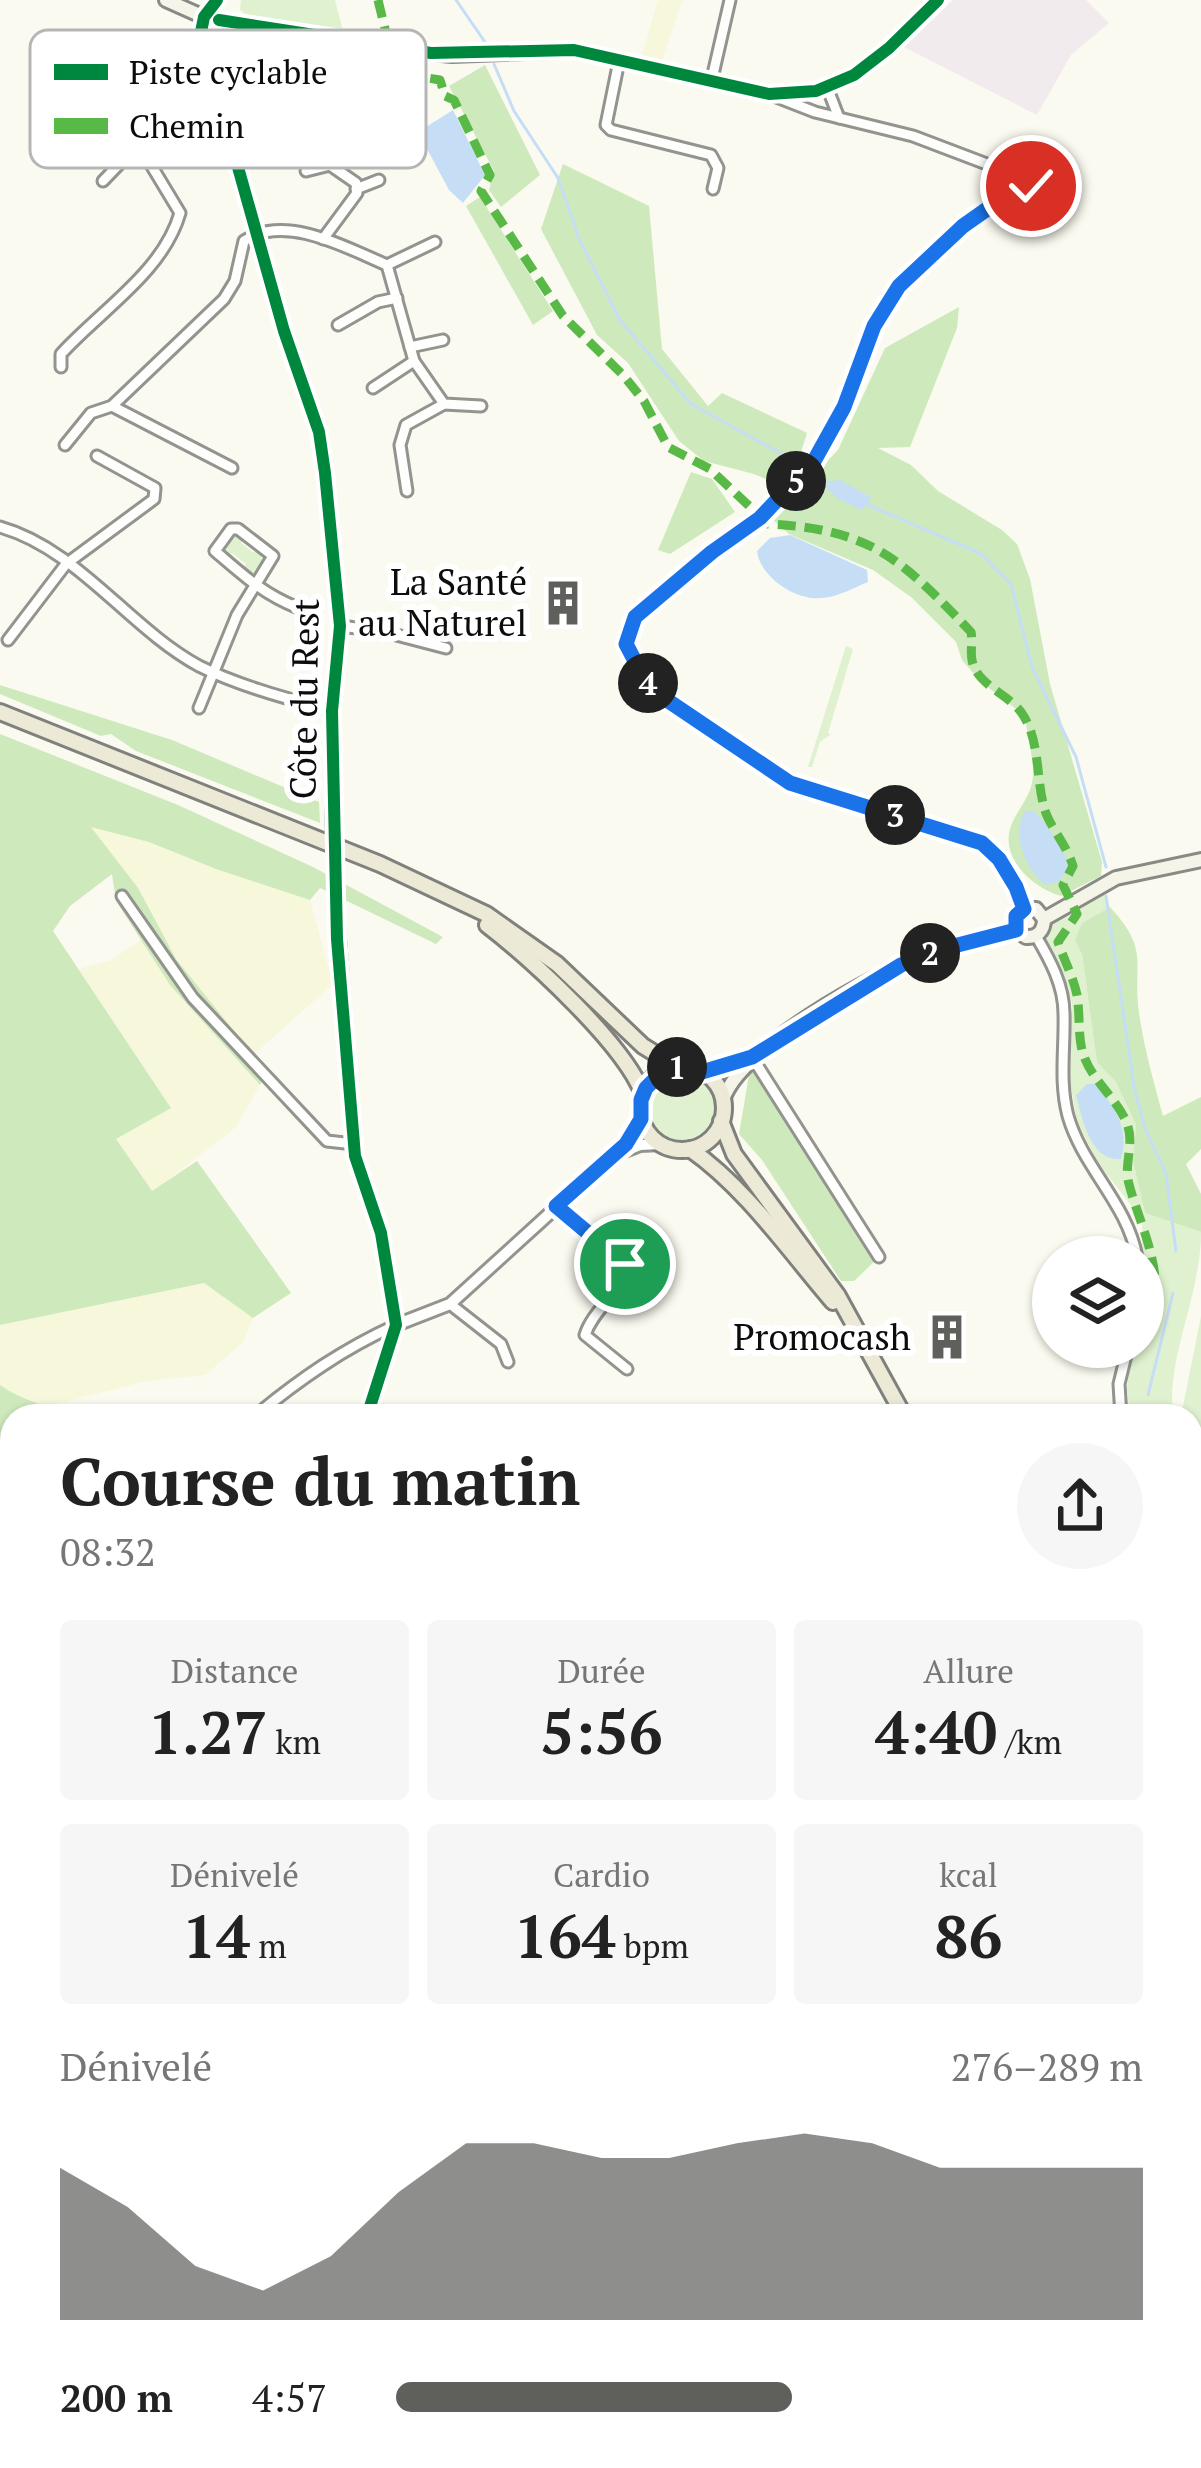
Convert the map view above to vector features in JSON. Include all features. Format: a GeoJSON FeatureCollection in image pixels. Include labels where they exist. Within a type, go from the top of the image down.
{"type":"FeatureCollection","features":[{"type":"Feature","properties":{"kind":"main road"},"geometry":{"type":"LineString","coordinates":[[166,0],[204,17],[280,30]]}},
{"type":"Feature","properties":{"kind":"main road"},"geometry":{"type":"LineString","coordinates":[[426,53],[574,50],[769,94],[826,88],[869,65],[938,0]]}},
{"type":"Feature","properties":{"kind":"main road"},"geometry":{"type":"LineString","coordinates":[[0,712],[380,864],[455,899],[535,947],[643,1046],[677,1067],[702,1072],[752,1057],[901,965],[1016,930],[1026,937],[1036,936],[1044,919],[1116,878],[1201,860]]}},
{"type":"Feature","properties":{"kind":"main road"},"geometry":{"type":"LineString","coordinates":[[455,899],[507,940],[627,1062],[643,1094],[641,1119],[651,1136],[661,1144],[690,1149],[736,1190],[852,1324]]}},
{"type":"Feature","properties":{"kind":"main road"},"geometry":{"type":"LineString","coordinates":[[1016,930],[1016,916],[1024,909],[1036,909],[1044,919]]}},
{"type":"Feature","properties":{"kind":"main road"},"geometry":{"type":"LineString","coordinates":[[752,1057],[731,1081],[723,1100],[722,1121],[734,1154],[821,1270],[897,1404]]}},
{"type":"Feature","properties":{"kind":"main road"},"geometry":{"type":"LineString","coordinates":[[643,1094],[656,1076],[677,1067]]}},
{"type":"Feature","properties":{"kind":"main road"},"geometry":{"type":"LineString","coordinates":[[702,1072],[716,1084],[723,1100]]}},
{"type":"Feature","properties":{"kind":"main road"},"geometry":{"type":"LineString","coordinates":[[690,1149],[710,1139],[722,1121]]}},
{"type":"Feature","properties":{"kind":"street"},"geometry":{"type":"LineString","coordinates":[[204,17],[217,0]]}},
{"type":"Feature","properties":{"kind":"street"},"geometry":{"type":"LineString","coordinates":[[711,82],[730,0]]}},
{"type":"Feature","properties":{"kind":"street","name":"Côte du Rest"},"geometry":{"type":"LineString","coordinates":[[201,30],[204,17]]}},
{"type":"Feature","properties":{"kind":"street"},"geometry":{"type":"LineString","coordinates":[[619,61],[606,124],[611,130],[711,155],[718,168],[713,189]]}},
{"type":"Feature","properties":{"kind":"street"},"geometry":{"type":"LineString","coordinates":[[826,88],[839,118]]}},
{"type":"Feature","properties":{"kind":"street"},"geometry":{"type":"LineString","coordinates":[[769,94],[914,136],[992,166],[1043,176],[1030,192],[990,207],[963,226],[899,286],[874,326],[844,407],[814,461],[760,518],[635,617],[626,644],[658,694],[787,781],[982,843],[999,859],[1024,909]]}},
{"type":"Feature","properties":{"kind":"street"},"geometry":{"type":"LineString","coordinates":[[103,181],[115,168]]}},
{"type":"Feature","properties":{"kind":"street"},"geometry":{"type":"LineString","coordinates":[[61,367],[62,354],[121,297],[174,232],[180,213],[153,168]]}},
{"type":"Feature","properties":{"kind":"street","name":"Côte du Rest"},"geometry":{"type":"LineString","coordinates":[[238,168],[319,432],[340,626],[332,711],[332,814],[354,1144],[381,1232],[396,1325]]}},
{"type":"Feature","properties":{"kind":"street"},"geometry":{"type":"LineString","coordinates":[[306,172],[320,168]]}},
{"type":"Feature","properties":{"kind":"street"},"geometry":{"type":"LineString","coordinates":[[323,239],[356,189],[356,183],[334,168]]}},
{"type":"Feature","properties":{"kind":"street"},"geometry":{"type":"LineString","coordinates":[[356,189],[379,180]]}},
{"type":"Feature","properties":{"kind":"street"},"geometry":{"type":"LineString","coordinates":[[65,445],[91,413],[112,406],[224,298],[235,281],[244,241],[256,233],[274,229],[323,239],[387,266],[435,242]]}},
{"type":"Feature","properties":{"kind":"street"},"geometry":{"type":"LineString","coordinates":[[387,266],[414,362],[444,404]]}},
{"type":"Feature","properties":{"kind":"street"},"geometry":{"type":"LineString","coordinates":[[338,325],[379,302],[397,298]]}},
{"type":"Feature","properties":{"kind":"street"},"geometry":{"type":"LineString","coordinates":[[410,347],[442,340]]}},
{"type":"Feature","properties":{"kind":"street"},"geometry":{"type":"LineString","coordinates":[[373,388],[414,362]]}},
{"type":"Feature","properties":{"kind":"street"},"geometry":{"type":"LineString","coordinates":[[407,490],[400,445],[406,425],[444,404],[481,406]]}},
{"type":"Feature","properties":{"kind":"street"},"geometry":{"type":"LineString","coordinates":[[112,406],[232,468]]}},
{"type":"Feature","properties":{"kind":"street"},"geometry":{"type":"LineString","coordinates":[[8,640],[66,564],[154,499],[155,488],[98,456]]}},
{"type":"Feature","properties":{"kind":"street"},"geometry":{"type":"LineString","coordinates":[[0,527],[16,531],[66,564],[199,666],[332,711]]}},
{"type":"Feature","properties":{"kind":"street"},"geometry":{"type":"LineString","coordinates":[[199,708],[237,615],[257,586],[273,556],[238,529],[231,530],[215,551],[257,586],[263,594],[296,607]]}},
{"type":"Feature","properties":{"kind":"street","name":"Côte du Rest"},"geometry":{"type":"LineString","coordinates":[[340,626],[446,648]]}},
{"type":"Feature","properties":{"kind":"street"},"geometry":{"type":"LineString","coordinates":[[122,896],[208,1015],[327,1141],[354,1144]]}},
{"type":"Feature","properties":{"kind":"street"},"geometry":{"type":"LineString","coordinates":[[1036,936],[1055,971],[1065,1010],[1061,1077],[1067,1113],[1080,1147],[1122,1210],[1130,1236]]}},
{"type":"Feature","properties":{"kind":"street"},"geometry":{"type":"LineString","coordinates":[[752,1057],[880,1257]]}},
{"type":"Feature","properties":{"kind":"street"},"geometry":{"type":"LineString","coordinates":[[269,1404],[308,1372],[366,1337],[450,1304],[614,1156],[641,1119]]}},
{"type":"Feature","properties":{"kind":"street"},"geometry":{"type":"LineString","coordinates":[[614,1156],[640,1145],[661,1144]]}},
{"type":"Feature","properties":{"kind":"street"},"geometry":{"type":"LineString","coordinates":[[556,1206],[625,1264],[623,1277],[585,1334],[626,1369]]}},
{"type":"Feature","properties":{"kind":"street"},"geometry":{"type":"LineString","coordinates":[[450,1304],[501,1344],[508,1362]]}},
{"type":"Feature","properties":{"kind":"street"},"geometry":{"type":"LineString","coordinates":[[371,1404],[396,1325]]}},
{"type":"Feature","properties":{"kind":"street"},"geometry":{"type":"LineString","coordinates":[[1120,1404],[1123,1368]]}},
{"type":"Feature","properties":{"kind":"shaded area"},"geometry":{"type":"Polygon","coordinates":[[[953,0],[1086,0],[1109,23],[1071,55],[1037,115],[904,47],[953,0]]]}},
{"type":"Feature","properties":{"kind":"green space"},"geometry":{"type":"Polygon","coordinates":[[[241,0],[335,0],[343,30],[245,14],[240,10],[241,0]]]}},
{"type":"Feature","properties":{"kind":"green space"},"geometry":{"type":"Polygon","coordinates":[[[658,0],[682,0],[662,61],[642,56],[658,0]]]}},
{"type":"Feature","properties":{"kind":"green space"},"geometry":{"type":"Polygon","coordinates":[[[485,65],[540,175],[501,207],[489,190],[494,171],[449,86],[485,65]]]}},
{"type":"Feature","properties":{"kind":"green space"},"geometry":{"type":"Polygon","coordinates":[[[563,164],[649,206],[662,349],[708,406],[722,393],[807,433],[789,489],[704,461],[679,441],[628,363],[597,335],[541,229],[563,164]]]}},
{"type":"Feature","properties":{"kind":"green space"},"geometry":{"type":"Polygon","coordinates":[[[480,197],[553,311],[533,325],[466,206],[480,197]]]}},
{"type":"Feature","properties":{"kind":"green space"},"geometry":{"type":"Polygon","coordinates":[[[959,307],[957,328],[910,447],[878,448],[911,465],[938,491],[1017,544],[1030,579],[1050,684],[1102,862],[1101,876],[1061,896],[1030,879],[1010,849],[1011,826],[1033,776],[1025,716],[981,682],[962,660],[956,642],[911,597],[873,570],[789,534],[772,519],[838,450],[885,348],[959,307]]]}},
{"type":"Feature","properties":{"kind":"green space"},"geometry":{"type":"Polygon","coordinates":[[[691,472],[712,479],[735,512],[670,554],[658,550],[691,472]]]}},
{"type":"Feature","properties":{"kind":"green space"},"geometry":{"type":"Polygon","coordinates":[[[231,534],[244,537],[241,543],[254,553],[259,548],[263,564],[255,573],[242,570],[246,564],[232,553],[227,558],[222,547],[231,534]]]}},
{"type":"Feature","properties":{"kind":"green space"},"geometry":{"type":"Polygon","coordinates":[[[846,646],[853,649],[831,734],[820,742],[812,767],[808,767],[846,646]]]}},
{"type":"Feature","properties":{"kind":"green space"},"geometry":{"type":"Polygon","coordinates":[[[0,685],[172,740],[319,802],[320,823],[136,751],[111,734],[101,736],[0,694],[0,685]]]}},
{"type":"Feature","properties":{"kind":"green space"},"geometry":{"type":"Polygon","coordinates":[[[0,734],[178,805],[313,867],[443,937],[436,944],[320,888],[310,900],[149,842],[91,827],[138,888],[176,959],[267,1072],[260,1085],[170,985],[116,901],[112,874],[70,906],[53,931],[171,1108],[116,1139],[152,1191],[197,1161],[291,1293],[253,1318],[204,1283],[0,1325],[0,734]]]}},
{"type":"Feature","properties":{"kind":"green space"},"geometry":{"type":"Polygon","coordinates":[[[89,825],[310,900],[333,984],[253,1055],[176,959],[137,888],[89,825]]]}},
{"type":"Feature","properties":{"kind":"green space"},"geometry":{"type":"Polygon","coordinates":[[[1103,892],[1110,907],[1082,923],[1097,1062],[1116,1082],[1136,1125],[1133,1161],[1145,1213],[1201,1232],[1196,1279],[1174,1371],[1172,1404],[1129,1404],[1130,1368],[1164,1368],[1164,1236],[1142,1236],[1142,1219],[1099,1164],[1077,1122],[1068,1071],[1072,1003],[1046,940],[1055,920],[1103,892]]]}},
{"type":"Feature","properties":{"kind":"green space"},"geometry":{"type":"Polygon","coordinates":[[[1110,907],[1135,947],[1141,1026],[1163,1116],[1201,1097],[1201,1149],[1186,1164],[1201,1194],[1201,1232],[1145,1213],[1133,1161],[1136,1125],[1116,1082],[1097,1062],[1082,954],[1075,940],[1082,923],[1110,907]]]}},
{"type":"Feature","properties":{"kind":"green space"},"geometry":{"type":"Polygon","coordinates":[[[141,940],[170,985],[260,1085],[235,1128],[152,1192],[116,1139],[171,1107],[79,969],[111,960],[141,940]]]}},
{"type":"Feature","properties":{"kind":"green space"},"geometry":{"type":"Polygon","coordinates":[[[752,1057],[879,1257],[854,1281],[841,1281],[762,1160],[739,1134],[752,1057]]]}},
{"type":"Feature","properties":{"kind":"green space"},"geometry":{"type":"Polygon","coordinates":[[[681,1074],[704,1084],[714,1107],[704,1130],[681,1140],[658,1130],[648,1107],[658,1084],[681,1074]]]}},
{"type":"Feature","properties":{"kind":"green space"},"geometry":{"type":"Polygon","coordinates":[[[204,1283],[253,1318],[243,1342],[205,1375],[146,1381],[56,1404],[18,1399],[0,1385],[0,1325],[204,1283]]]}},
{"type":"Feature","properties":{"kind":"green space"},"geometry":{"type":"Polygon","coordinates":[[[1201,1316],[1201,1404],[1183,1404],[1201,1316]]]}},
{"type":"Feature","properties":{"kind":"green space"},"geometry":{"type":"Polygon","coordinates":[[[0,1385],[40,1404],[0,1404],[0,1385]]]}},
{"type":"Feature","properties":{"kind":"water"},"geometry":{"type":"Polygon","coordinates":[[[453,110],[485,175],[463,203],[449,190],[426,147],[426,127],[453,110]]]}},
{"type":"Feature","properties":{"kind":"water"},"geometry":{"type":"Polygon","coordinates":[[[838,479],[872,498],[862,510],[825,487],[838,479]]]}},
{"type":"Feature","properties":{"kind":"water"},"geometry":{"type":"Polygon","coordinates":[[[790,535],[867,570],[868,582],[822,598],[801,596],[781,585],[765,570],[757,551],[770,538],[790,535]]]}},
{"type":"Feature","properties":{"kind":"water"},"geometry":{"type":"Polygon","coordinates":[[[1025,811],[1034,811],[1063,852],[1069,867],[1059,881],[1046,885],[1026,861],[1019,830],[1025,811]]]}},
{"type":"Feature","properties":{"kind":"water"},"geometry":{"type":"Polygon","coordinates":[[[1087,1084],[1096,1084],[1119,1119],[1124,1138],[1121,1159],[1102,1154],[1090,1137],[1076,1095],[1087,1084]]]}},
{"type":"Feature","properties":{"kind":"waterway"},"geometry":{"type":"LineString","coordinates":[[456,0],[487,45]]}},
{"type":"Feature","properties":{"kind":"waterway"},"geometry":{"type":"LineString","coordinates":[[494,64],[514,111],[558,178],[580,241],[620,320],[691,404],[800,464]]}},
{"type":"Feature","properties":{"kind":"waterway"},"geometry":{"type":"LineString","coordinates":[[815,474],[834,485]]}},
{"type":"Feature","properties":{"kind":"waterway"},"geometry":{"type":"LineString","coordinates":[[868,505],[982,554],[1011,584],[1032,667],[1076,757],[1106,867]]}},
{"type":"Feature","properties":{"kind":"waterway"},"geometry":{"type":"LineString","coordinates":[[1106,896],[1135,1092],[1166,1174],[1176,1251]]}},
{"type":"Feature","properties":{"kind":"waterway"},"geometry":{"type":"LineString","coordinates":[[1148,1395],[1173,1293]]}},
{"type":"Feature","properties":{"kind":"marked path"},"geometry":{"type":"LineString","coordinates":[[378,0],[385,30]]}},
{"type":"Feature","properties":{"kind":"marked path"},"geometry":{"type":"LineString","coordinates":[[426,76],[440,80],[445,96],[454,100],[490,175],[481,191],[563,316],[644,401],[668,447],[710,469],[768,524],[860,541],[904,568],[971,632],[975,669],[1023,715],[1032,736],[1046,814],[1073,866],[1063,885],[1077,914],[1058,942],[1077,995],[1082,1050],[1129,1129],[1128,1176],[1145,1236]]}},
{"type":"Feature","properties":{"kind":"cycle path"},"geometry":{"type":"LineString","coordinates":[[201,30],[204,17],[217,0]]}},
{"type":"Feature","properties":{"kind":"cycle path"},"geometry":{"type":"LineString","coordinates":[[426,52],[574,50],[769,94],[816,91],[854,75],[938,0]]}},
{"type":"Feature","properties":{"kind":"cycle path"},"geometry":{"type":"LineString","coordinates":[[219,20],[283,30]]}},
{"type":"Feature","properties":{"kind":"cycle path"},"geometry":{"type":"LineString","coordinates":[[238,168],[284,331],[319,432],[325,473],[340,626],[332,711],[337,939],[355,1156],[381,1233],[396,1325],[371,1404]]}},
{"type":"Feature","properties":{"kind":"place","name":"La Santé au Naturel"},"geometry":{"type":"Point","coordinates":[563,603]}},
{"type":"Feature","properties":{"kind":"place","name":"Promocash"},"geometry":{"type":"Point","coordinates":[947,1337]}},
{"type":"Feature","properties":{"kind":"route"},"geometry":{"type":"LineString","coordinates":[[625,1264],[556,1206],[626,1144],[641,1119],[643,1094],[656,1076],[686,1066],[702,1072],[752,1057],[901,965],[1016,930],[1016,916],[1024,909],[999,859],[982,843],[787,781],[658,694],[626,644],[635,617],[760,518],[814,461],[844,407],[874,326],[899,286],[963,226],[990,207],[1030,192],[1031,186]]}}]}
